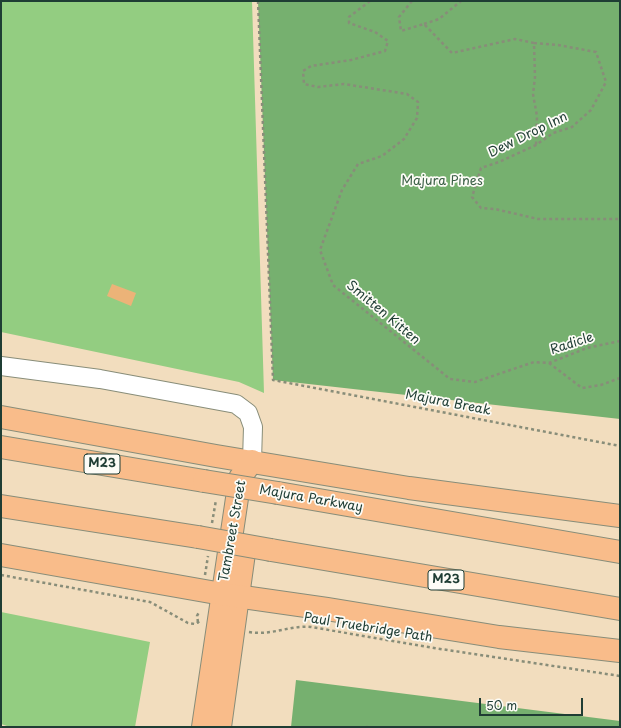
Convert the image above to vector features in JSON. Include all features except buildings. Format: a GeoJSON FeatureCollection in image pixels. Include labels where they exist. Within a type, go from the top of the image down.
{"type":"FeatureCollection","features":[{"type":"Feature","properties":{"kind":"main road"},"geometry":{"type":"LineString","coordinates":[[1,417],[216,456],[409,488],[620,516]]}},
{"type":"Feature","properties":{"kind":"main road","name":"Majura Parkway"},"geometry":{"type":"LineString","coordinates":[[1,447],[620,552]]}},
{"type":"Feature","properties":{"kind":"main road","name":"Tambreet Street"},"geometry":{"type":"LineString","coordinates":[[203,727],[217,627],[230,595],[255,480],[252,461]]}},
{"type":"Feature","properties":{"kind":"main road","name":"M23"},"geometry":{"type":"LineString","coordinates":[[1,506],[620,609]]}},
{"type":"Feature","properties":{"kind":"main road"},"geometry":{"type":"LineString","coordinates":[[1,555],[230,595],[499,637],[620,651]]}},
{"type":"Feature","properties":{"kind":"main road","name":"Tambreet Street"},"geometry":{"type":"LineString","coordinates":[[217,627],[220,727]]}},
{"type":"Feature","properties":{"kind":"lane"},"geometry":{"type":"LineString","coordinates":[[1,366],[100,379],[236,404],[248,412],[253,427],[252,461]]}},
{"type":"Feature","properties":{"kind":"path","name":"Majura Break"},"geometry":{"type":"LineString","coordinates":[[258,1],[273,380],[620,446]]}},
{"type":"Feature","properties":{"kind":"path","name":"Smitten Kitten"},"geometry":{"type":"LineString","coordinates":[[370,1],[349,17],[349,23],[375,32],[388,41],[385,50],[351,60],[311,66],[303,71],[304,84],[318,87],[344,84],[407,94],[418,102],[417,118],[404,139],[382,156],[358,164],[342,190],[320,250],[333,285],[450,380],[475,382],[507,372]]}},
{"type":"Feature","properties":{"kind":"path"},"geometry":{"type":"LineString","coordinates":[[412,1],[399,17],[401,31],[440,19],[461,1]]}},
{"type":"Feature","properties":{"kind":"path"},"geometry":{"type":"LineString","coordinates":[[424,24],[452,52],[515,39],[534,44],[533,94],[537,116],[536,145]]}},
{"type":"Feature","properties":{"kind":"path","name":"Dew Drop Inn"},"geometry":{"type":"LineString","coordinates":[[534,44],[558,45],[596,52],[606,82],[591,110],[572,127],[553,133],[536,145],[499,162],[481,168],[472,197],[481,208],[495,209],[538,219],[620,219]]}},
{"type":"Feature","properties":{"kind":"path","name":"Radicle"},"geometry":{"type":"LineString","coordinates":[[507,372],[534,362],[549,363],[587,348],[620,341]]}},
{"type":"Feature","properties":{"kind":"path"},"geometry":{"type":"LineString","coordinates":[[549,363],[582,388],[620,378]]}},
{"type":"Feature","properties":{"kind":"path","name":"Paul Truebridge Path"},"geometry":{"type":"LineString","coordinates":[[1,575],[150,602],[188,623],[270,634],[302,626],[312,627],[457,652],[607,672],[620,676]]}},
{"type":"Feature","properties":{"kind":"path"},"geometry":{"type":"LineString","coordinates":[[199,612],[197,616],[217,627]]}},
{"type":"Feature","properties":{"kind":"green space"},"geometry":{"type":"Polygon","coordinates":[[[1,1],[252,1],[264,393],[239,382],[1,332],[1,1]]]}},
{"type":"Feature","properties":{"kind":"green space","name":"Majura Pines"},"geometry":{"type":"Polygon","coordinates":[[[258,1],[620,1],[620,419],[273,380],[258,1]]]}},
{"type":"Feature","properties":{"kind":"green space"},"geometry":{"type":"Polygon","coordinates":[[[1,612],[150,642],[135,727],[10,727],[1,724],[1,612]]]}},
{"type":"Feature","properties":{"kind":"green space"},"geometry":{"type":"Polygon","coordinates":[[[296,680],[620,721],[620,727],[291,727],[296,680]]]}}]}
